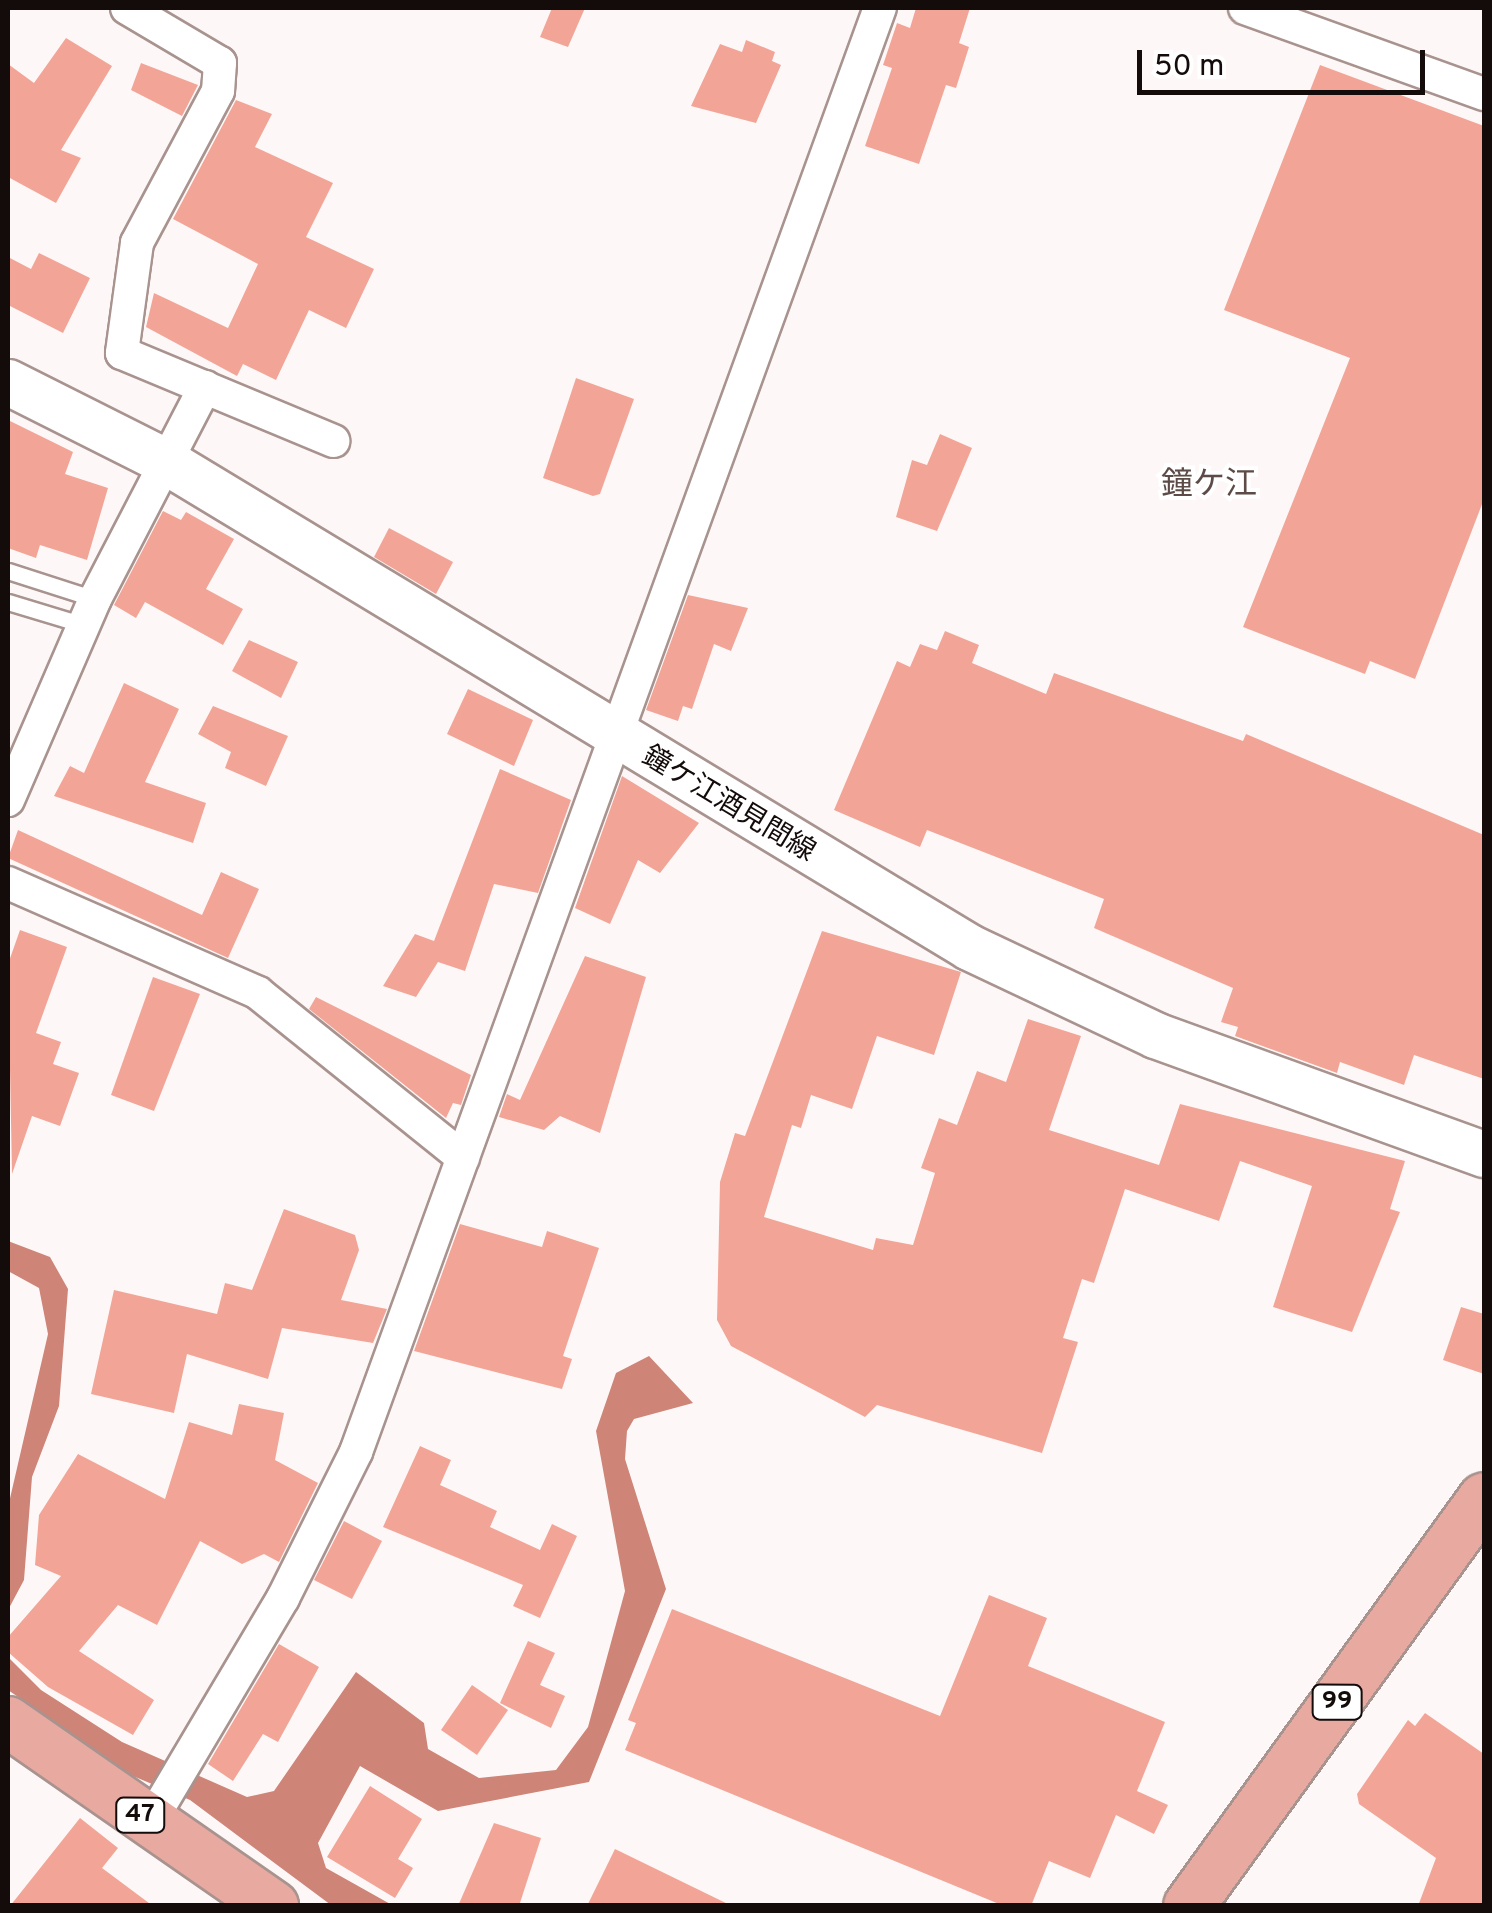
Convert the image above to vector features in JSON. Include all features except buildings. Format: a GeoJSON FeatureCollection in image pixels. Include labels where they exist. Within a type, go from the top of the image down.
{"type":"FeatureCollection","features":[{"type":"Feature","properties":{"kind":"main road","name":"鐘ケ江酒見間線"},"geometry":{"type":"LineString","coordinates":[[8,382],[168,462],[614,737],[969,948],[1155,1036],[1484,1154]]}},
{"type":"Feature","properties":{"kind":"main road","name":"99"},"geometry":{"type":"LineString","coordinates":[[1188,1906],[1484,1498]]}},
{"type":"Feature","properties":{"kind":"main road","name":"47"},"geometry":{"type":"LineString","coordinates":[[12,1731],[155,1814],[273,1906]]}},
{"type":"Feature","properties":{"kind":"street"},"geometry":{"type":"LineString","coordinates":[[127,8],[220,62],[218,90],[136,243],[122,352],[333,441]]}},
{"type":"Feature","properties":{"kind":"street"},"geometry":{"type":"LineString","coordinates":[[155,1814],[283,1598],[356,1452],[880,8]]}},
{"type":"Feature","properties":{"kind":"street"},"geometry":{"type":"LineString","coordinates":[[1245,8],[1484,94]]}},
{"type":"Feature","properties":{"kind":"street"},"geometry":{"type":"LineString","coordinates":[[8,800],[89,612],[205,387]]}},
{"type":"Feature","properties":{"kind":"street"},"geometry":{"type":"LineString","coordinates":[[8,883],[258,993],[463,1158]]}},
{"type":"Feature","properties":{"kind":"lane"},"geometry":{"type":"LineString","coordinates":[[8,572],[89,612]]}},
{"type":"Feature","properties":{"kind":"lane"},"geometry":{"type":"LineString","coordinates":[[8,602],[89,612]]}},
{"type":"Feature","properties":{"kind":"shaded area"},"geometry":{"type":"Polygon","coordinates":[[[8,1241],[50,1257],[68,1289],[59,1406],[32,1477],[24,1580],[8,1610],[8,1507],[48,1334],[39,1288],[8,1271],[8,1241]]]}},
{"type":"Feature","properties":{"kind":"shaded area"},"geometry":{"type":"Polygon","coordinates":[[[649,1356],[693,1403],[634,1419],[627,1431],[625,1459],[666,1589],[589,1782],[438,1811],[360,1766],[318,1843],[326,1868],[392,1905],[331,1905],[190,1800],[133,1776],[8,1690],[8,1657],[41,1690],[122,1742],[247,1797],[274,1791],[356,1672],[424,1723],[428,1749],[479,1778],[556,1770],[588,1727],[625,1591],[596,1431],[616,1373],[649,1356]]]}},
{"type":"Feature","properties":{"kind":"district","name":"鐘ケ江"},"geometry":{"type":"Point","coordinates":[1209,486]}}]}
